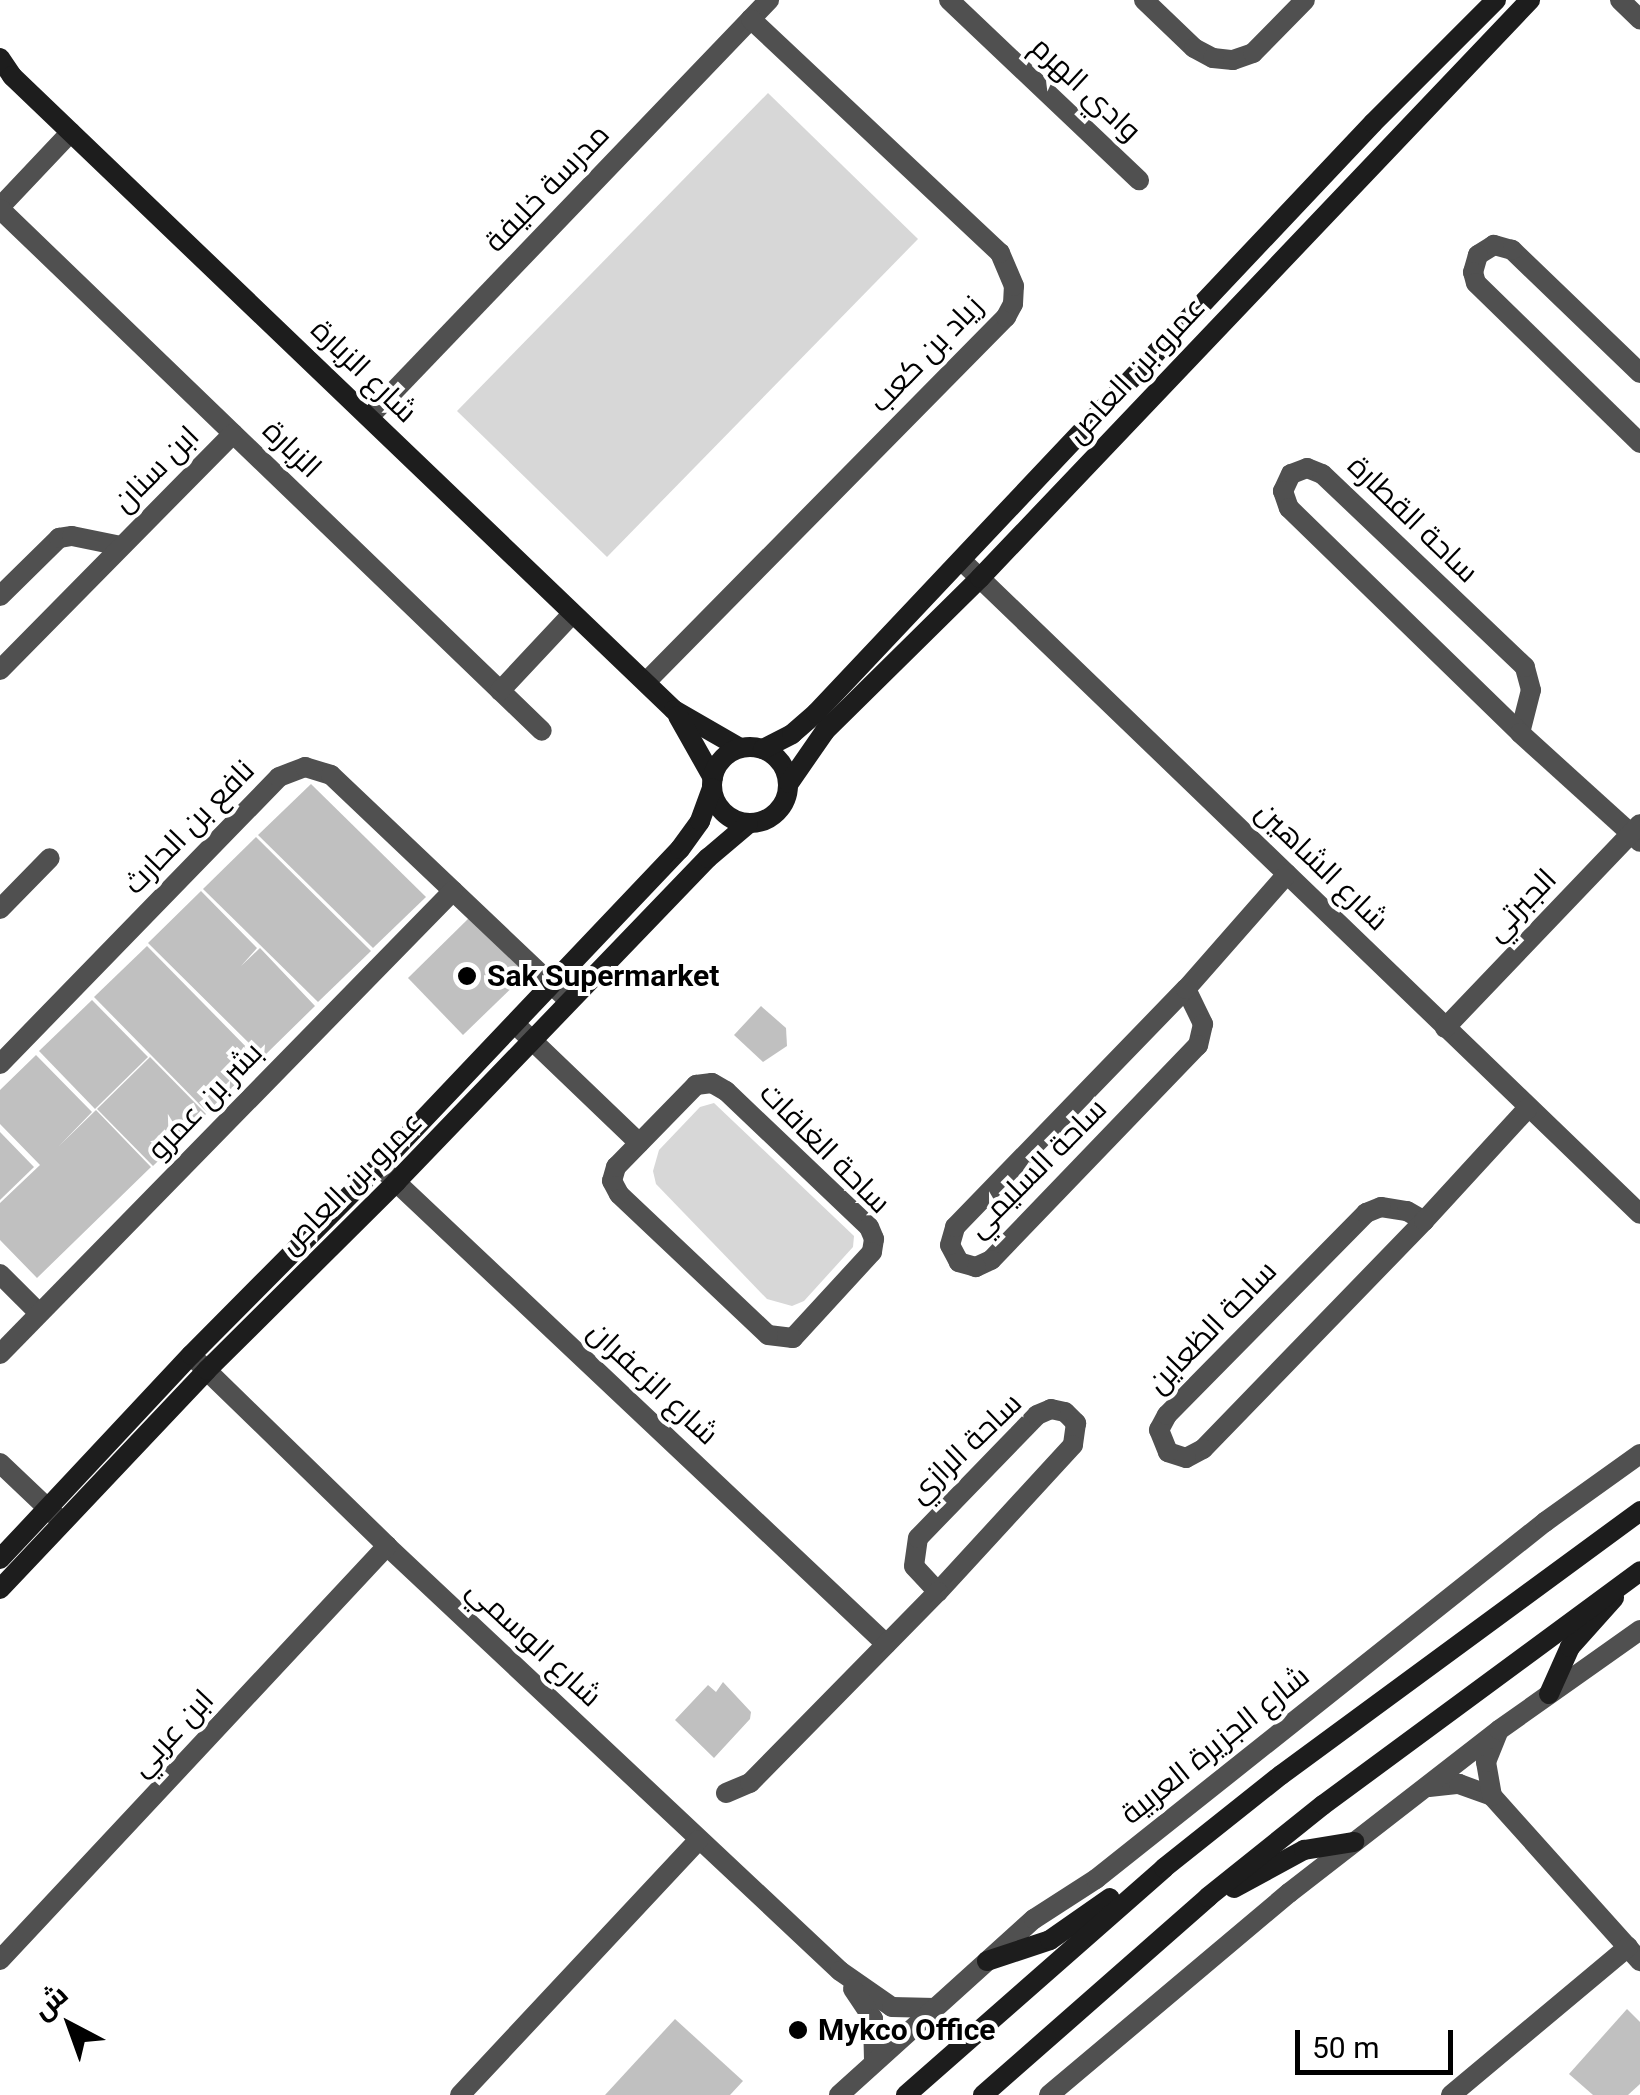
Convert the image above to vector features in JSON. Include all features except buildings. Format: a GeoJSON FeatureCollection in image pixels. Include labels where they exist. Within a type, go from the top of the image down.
{"type":"FeatureCollection","features":[{"type":"Feature","properties":{"kind":"street","name":"مدرسة خليفة"},"geometry":{"type":"LineString","coordinates":[[369,418],[769,0]]}},
{"type":"Feature","properties":{"kind":"street","name":"وادي الهرم"},"geometry":{"type":"LineString","coordinates":[[948,0],[1138,180]]}},
{"type":"Feature","properties":{"kind":"street"},"geometry":{"type":"LineString","coordinates":[[1144,0],[1194,48],[1213,58],[1233,60],[1253,53],[1305,0]]}},
{"type":"Feature","properties":{"kind":"street","name":"عمرو بن العاص"},"geometry":{"type":"LineString","coordinates":[[762,749],[804,724],[962,562],[1373,123],[1496,0]]}},
{"type":"Feature","properties":{"kind":"street","name":"عمرو بن العاص"},"geometry":{"type":"LineString","coordinates":[[788,783],[825,731],[980,578],[1530,0]]}},
{"type":"Feature","properties":{"kind":"street"},"geometry":{"type":"LineString","coordinates":[[1620,0],[1640,19]]}},
{"type":"Feature","properties":{"kind":"street","name":"زياد بن كعب"},"geometry":{"type":"LineString","coordinates":[[646,682],[1006,317],[1013,304],[1014,286],[1000,253],[751,19]]}},
{"type":"Feature","properties":{"kind":"street","name":"شارع الزبارة"},"geometry":{"type":"LineString","coordinates":[[4,68],[674,710],[740,748]]}},
{"type":"Feature","properties":{"kind":"street"},"geometry":{"type":"LineString","coordinates":[[0,208],[72,132]]}},
{"type":"Feature","properties":{"kind":"street","name":"الزبارة"},"geometry":{"type":"LineString","coordinates":[[0,208],[542,731]]}},
{"type":"Feature","properties":{"kind":"street"},"geometry":{"type":"LineString","coordinates":[[1640,374],[1512,250],[1494,245],[1478,255],[1473,272],[1476,283],[1640,443]]}},
{"type":"Feature","properties":{"kind":"street","name":"ابن سنان"},"geometry":{"type":"LineString","coordinates":[[0,670],[233,434]]}},
{"type":"Feature","properties":{"kind":"street","name":"ساحة القطارة"},"geometry":{"type":"LineString","coordinates":[[1520,733],[1531,690],[1525,668],[1322,474],[1307,468],[1291,474],[1282,491],[1289,508],[1520,733],[1637,833]]}},
{"type":"Feature","properties":{"kind":"street","name":"ابن سنان"},"geometry":{"type":"LineString","coordinates":[[0,596],[59,538],[72,536],[121,546]]}},
{"type":"Feature","properties":{"kind":"street","name":"شارع الشاهين"},"geometry":{"type":"LineString","coordinates":[[962,562],[1640,1214]]}},
{"type":"Feature","properties":{"kind":"street"},"geometry":{"type":"LineString","coordinates":[[500,690],[572,614]]}},
{"type":"Feature","properties":{"kind":"street","name":"شارع الزبارة"},"geometry":{"type":"LineString","coordinates":[[674,710],[712,783]]}},
{"type":"Feature","properties":{"kind":"street"},"geometry":{"type":"LineString","coordinates":[[740,748],[762,749],[781,762],[788,783],[778,812],[748,824],[720,809],[712,783],[722,759],[740,748]]}},
{"type":"Feature","properties":{"kind":"street","name":"نافع بن الحارث"},"geometry":{"type":"LineString","coordinates":[[0,1064],[279,777],[296,768],[314,768],[331,775],[569,1001]]}},
{"type":"Feature","properties":{"kind":"street","name":"عمرو بن العاص"},"geometry":{"type":"LineString","coordinates":[[0,1559],[190,1355],[379,1166],[691,836],[712,783]]}},
{"type":"Feature","properties":{"kind":"street","name":"عمرو بن العاص"},"geometry":{"type":"LineString","coordinates":[[0,1589],[207,1370],[396,1182],[708,858],[748,824]]}},
{"type":"Feature","properties":{"kind":"street","name":"الجبرتي"},"geometry":{"type":"LineString","coordinates":[[1445,1028],[1637,833]]}},
{"type":"Feature","properties":{"kind":"street"},"geometry":{"type":"LineString","coordinates":[[0,908],[50,858]]}},
{"type":"Feature","properties":{"kind":"street","name":"ساحة السليمي"},"geometry":{"type":"LineString","coordinates":[[1186,989],[1203,1024],[1198,1045],[991,1260],[976,1267],[959,1262],[950,1245],[955,1227],[1186,989],[1286,874]]}},
{"type":"Feature","properties":{"kind":"street","name":"بشر بن عمرو"},"geometry":{"type":"LineString","coordinates":[[0,1354],[453,891]]}},
{"type":"Feature","properties":{"kind":"street"},"geometry":{"type":"LineString","coordinates":[[515,1024],[639,1143]]}},
{"type":"Feature","properties":{"kind":"street","name":"ساحة الغافات"},"geometry":{"type":"LineString","coordinates":[[696,1085],[719,1086],[868,1226],[874,1239],[872,1252],[800,1333],[776,1339],[614,1188],[616,1167],[639,1143],[696,1085]]}},
{"type":"Feature","properties":{"kind":"street","name":"ساحة الظعاين"},"geometry":{"type":"LineString","coordinates":[[1424,1221],[1414,1213],[1386,1206],[1366,1212],[1167,1415],[1159,1430],[1168,1452],[1186,1458],[1203,1449],[1424,1221],[1528,1108]]}},
{"type":"Feature","properties":{"kind":"street","name":"شارع الزعفران"},"geometry":{"type":"LineString","coordinates":[[379,1166],[886,1644]]}},
{"type":"Feature","properties":{"kind":"street"},"geometry":{"type":"LineString","coordinates":[[0,1274],[39,1313]]}},
{"type":"Feature","properties":{"kind":"street","name":"شارع الوسمي"},"geometry":{"type":"LineString","coordinates":[[190,1355],[840,1972],[892,2007],[935,2008]]}},
{"type":"Feature","properties":{"kind":"street","name":"ساحة الرازي"},"geometry":{"type":"LineString","coordinates":[[726,1793],[750,1783],[938,1592],[1074,1445],[1076,1423],[1066,1412],[1051,1409],[1037,1415],[918,1538],[914,1566],[938,1592]]}},
{"type":"Feature","properties":{"kind":"street","name":"شارع الجزيرة العربية"},"geometry":{"type":"LineString","coordinates":[[838,2095],[987,1960],[1545,1522],[1640,1454]]}},
{"type":"Feature","properties":{"kind":"street"},"geometry":{"type":"LineString","coordinates":[[0,1463],[64,1523]]}},
{"type":"Feature","properties":{"kind":"street"},"geometry":{"type":"LineString","coordinates":[[906,2095],[1164,1868],[1281,1775],[1640,1511]]}},
{"type":"Feature","properties":{"kind":"street","name":"ابن عربي"},"geometry":{"type":"LineString","coordinates":[[0,1960],[387,1546]]}},
{"type":"Feature","properties":{"kind":"street"},"geometry":{"type":"LineString","coordinates":[[983,2095],[1208,1897],[1469,1694],[1640,1571]]}},
{"type":"Feature","properties":{"kind":"street"},"geometry":{"type":"LineString","coordinates":[[1549,1694],[1560,1662],[1621,1584]]}},
{"type":"Feature","properties":{"kind":"street"},"geometry":{"type":"LineString","coordinates":[[1049,2095],[1354,1842],[1499,1730],[1640,1630]]}},
{"type":"Feature","properties":{"kind":"street"},"geometry":{"type":"LineString","coordinates":[[1492,1796],[1486,1762],[1499,1730]]}},
{"type":"Feature","properties":{"kind":"street"},"geometry":{"type":"LineString","coordinates":[[1423,1788],[1459,1784],[1492,1796],[1634,1954],[1451,2095]]}},
{"type":"Feature","properties":{"kind":"street"},"geometry":{"type":"LineString","coordinates":[[460,2095],[699,1840]]}},
{"type":"Feature","properties":{"kind":"street"},"geometry":{"type":"LineString","coordinates":[[1208,1897],[1241,1886],[1304,1850],[1354,1842]]}},
{"type":"Feature","properties":{"kind":"street"},"geometry":{"type":"LineString","coordinates":[[987,1960],[1050,1940],[1124,1888],[1164,1868]]}},
{"type":"Feature","properties":{"kind":"street","name":"شارع الوسمي"},"geometry":{"type":"LineString","coordinates":[[840,1972],[873,2019],[874,2060]]}},
{"type":"Feature","properties":{"kind":"shaded area"},"geometry":{"type":"Polygon","coordinates":[[[768,93],[918,239],[607,557],[457,411],[768,93]]]}},
{"type":"Feature","properties":{"kind":"shaded area"},"geometry":{"type":"Polygon","coordinates":[[[714,1103],[854,1236],[853,1247],[804,1301],[792,1306],[767,1299],[656,1184],[653,1171],[659,1150],[700,1107],[714,1103]]]}},
{"type":"Feature","properties":{"kind":"place","name":"Sak Supermarket"},"geometry":{"type":"Point","coordinates":[467,976]}},
{"type":"Feature","properties":{"kind":"place","name":"Mykco Office"},"geometry":{"type":"Point","coordinates":[798,2030]}}]}
